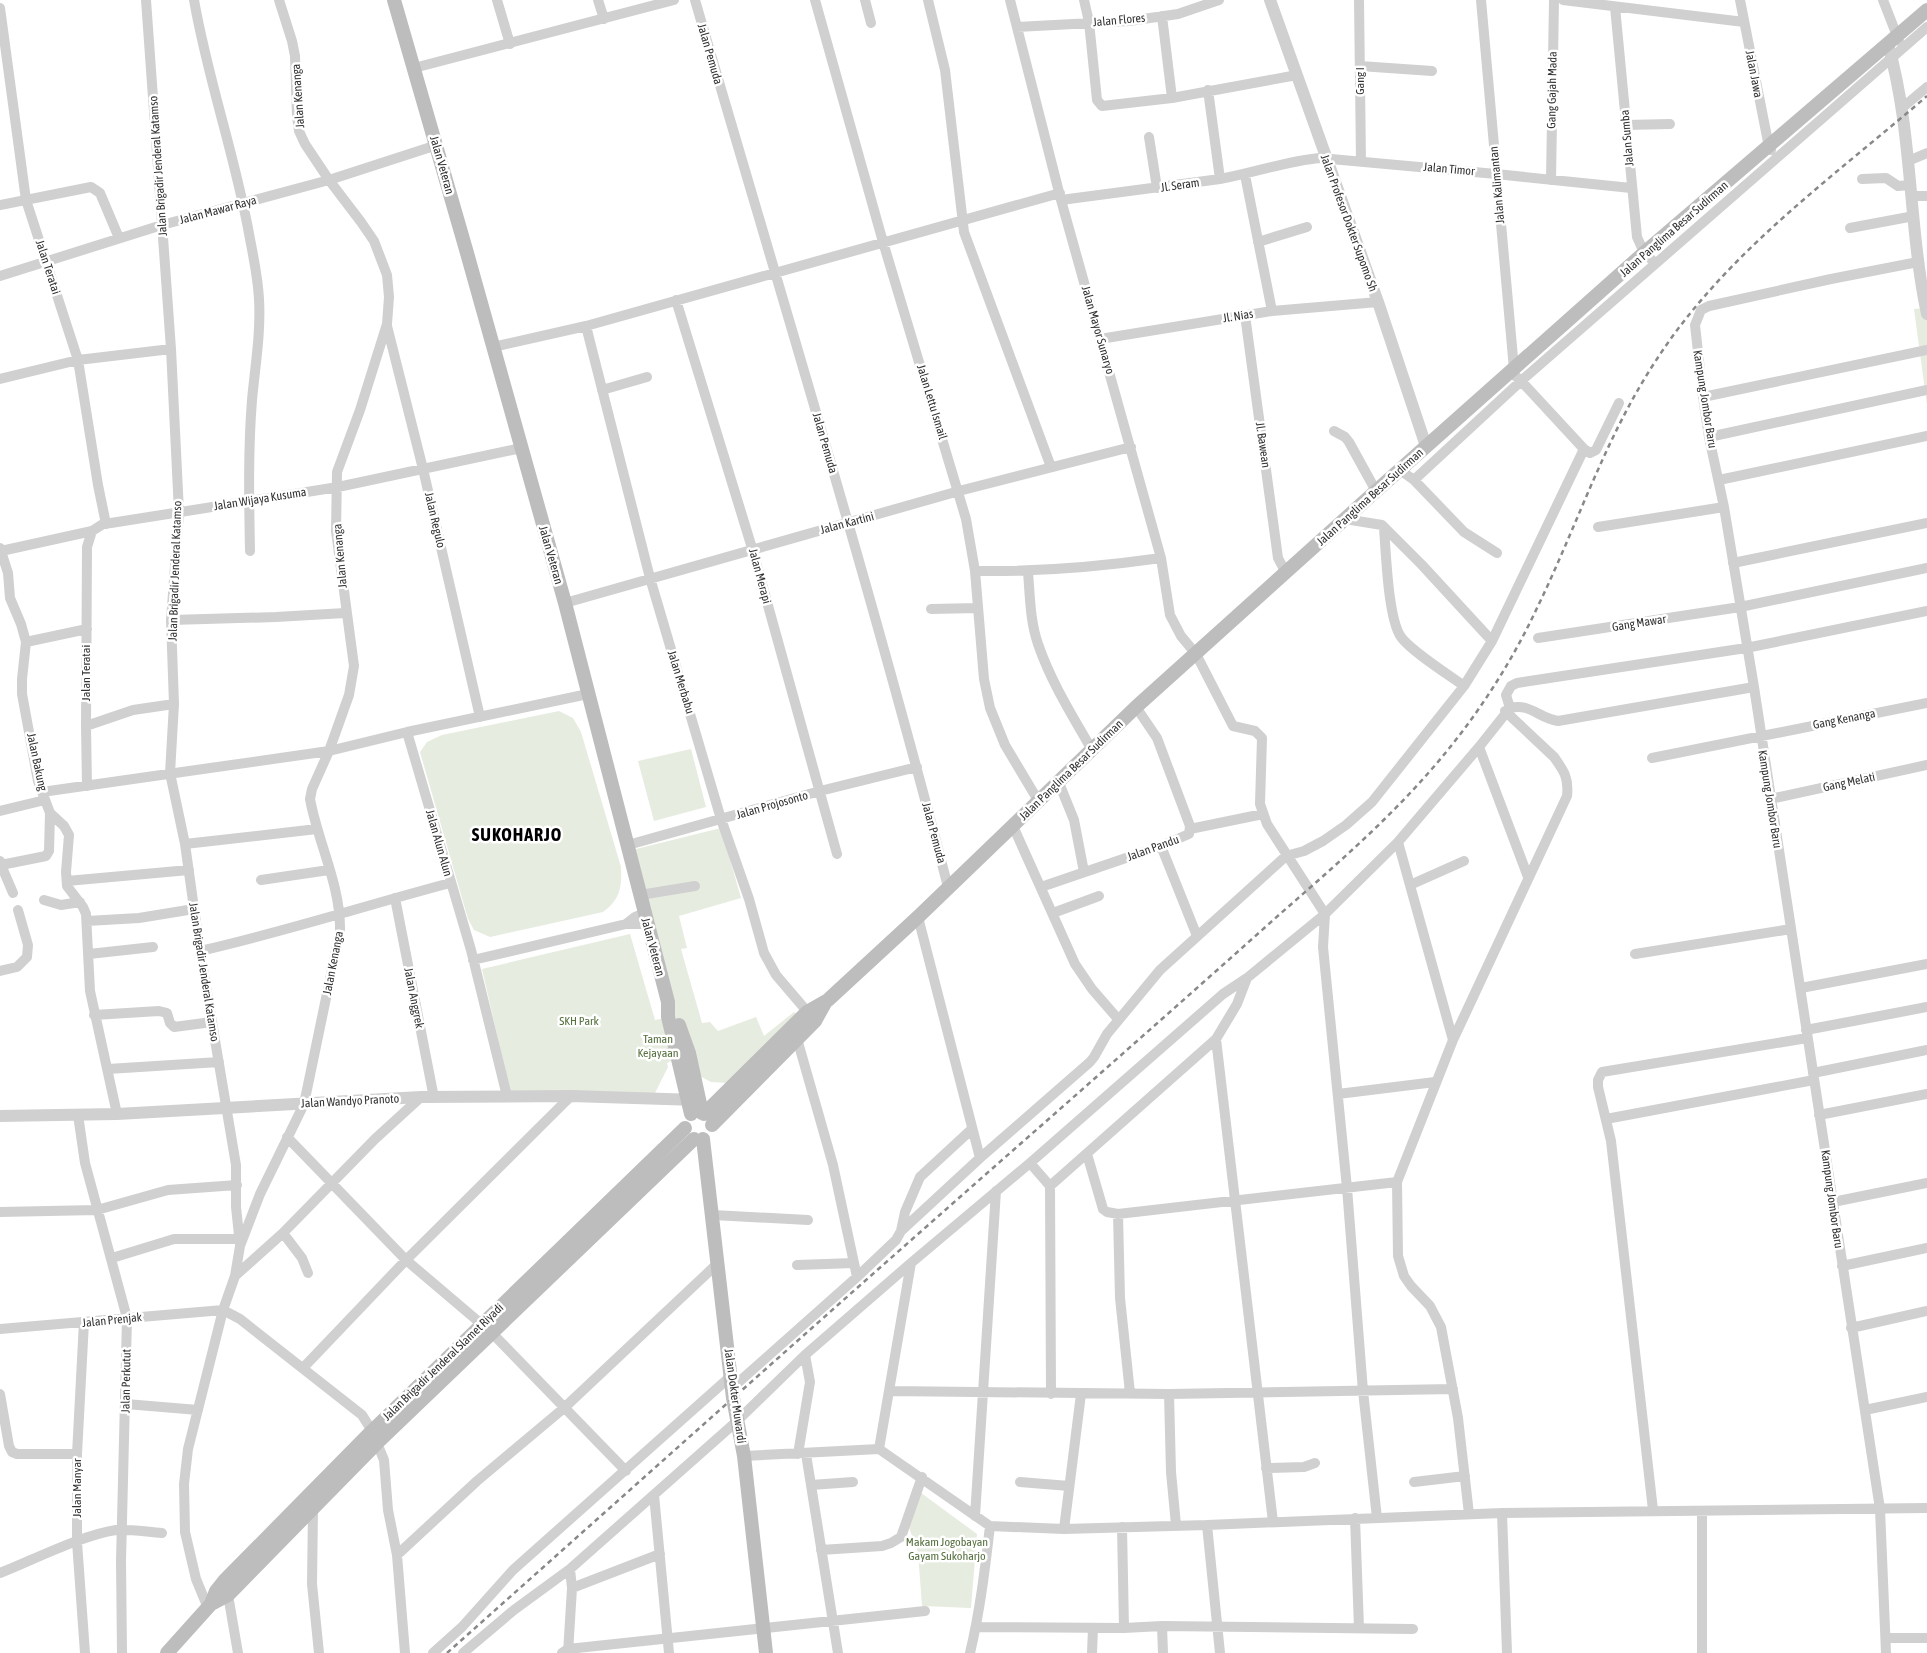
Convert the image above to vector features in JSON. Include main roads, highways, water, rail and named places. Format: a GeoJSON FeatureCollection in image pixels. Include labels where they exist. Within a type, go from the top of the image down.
{"type":"FeatureCollection","features":[{"type":"Feature","properties":{"kind":"main road","name":"Jalan Veteran"},"geometry":{"type":"LineString","coordinates":[[394,0],[437,146],[565,603],[668,1002],[668,1017],[699,1111]]}},
{"type":"Feature","properties":{"kind":"main road","name":"Jalan Panglima Besar Sudirman"},"geometry":{"type":"LineString","coordinates":[[699,1111],[795,1032],[1059,783],[1136,707],[1426,446],[1515,374],[1645,252],[1773,152],[1895,46],[1927,10]]}},
{"type":"Feature","properties":{"kind":"main road","name":"Jalan Brigadir Jenderal Slamet Riyadi"},"geometry":{"type":"LineString","coordinates":[[210,1606],[216,1591],[224,1581],[487,1328],[685,1128],[686,1120],[699,1111],[709,1135],[698,1139],[487,1328]]}},
{"type":"Feature","properties":{"kind":"main road"},"geometry":{"type":"LineString","coordinates":[[685,1128],[688,1135],[698,1139]]}},
{"type":"Feature","properties":{"kind":"main road","name":"Jalan Dokter Muwardi"},"geometry":{"type":"LineString","coordinates":[[698,1139],[713,1215],[716,1264],[736,1422],[744,1456],[766,1653]]}},
{"type":"Feature","properties":{"kind":"main road","name":"Jalan Brigadir Jenderal Slamet Riyadi"},"geometry":{"type":"LineString","coordinates":[[167,1653],[210,1606],[228,1595],[313,1510],[375,1437]]}},
{"type":"Feature","properties":{"kind":"railway"},"geometry":{"type":"LineString","coordinates":[[447,1653],[1335,865],[1406,797],[1440,760],[1472,719],[1513,654],[1552,577],[1621,421],[1655,362],[1683,323],[1746,252],[1817,188],[1927,96]]}},
{"type":"Feature","properties":{"kind":"district","name":"SUKOHARJO"},"geometry":{"type":"Point","coordinates":[517,834]}},
{"type":"Feature","properties":{"kind":"park label","name":"SKH Park"},"geometry":{"type":"Point","coordinates":[579,1021]}},
{"type":"Feature","properties":{"kind":"park label","name":"Taman Kejayaan"},"geometry":{"type":"Point","coordinates":[658,1046]}},
{"type":"Feature","properties":{"kind":"park label","name":"Makam Jogobayan Gayam Sukoharjo"},"geometry":{"type":"Point","coordinates":[947,1549]}}]}
